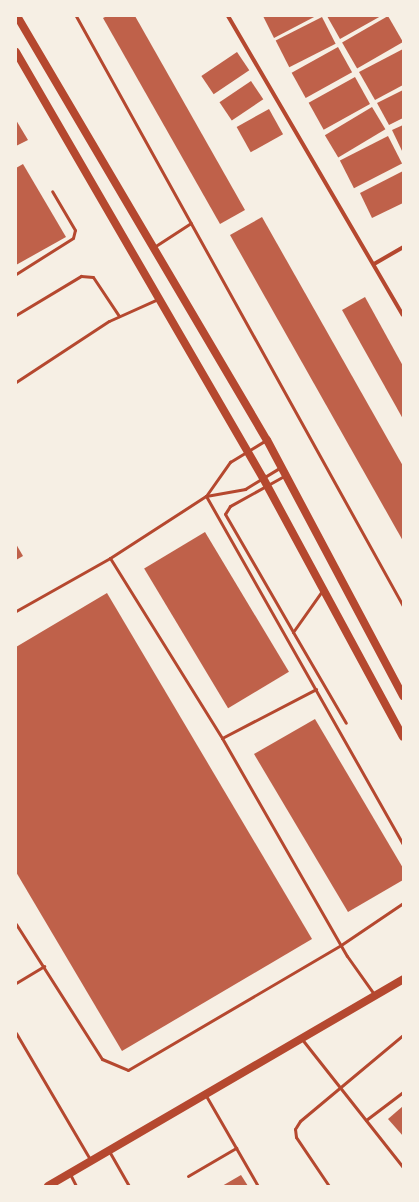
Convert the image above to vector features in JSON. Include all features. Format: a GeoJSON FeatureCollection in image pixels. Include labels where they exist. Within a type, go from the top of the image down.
{"type":"FeatureCollection","features":[{"type":"Feature","properties":{"kind":"main road"},"geometry":{"type":"LineString","coordinates":[[17,16],[267,440],[403,696]]}},
{"type":"Feature","properties":{"kind":"main road"},"geometry":{"type":"LineString","coordinates":[[16,52],[263,478],[325,588],[403,737]]}},
{"type":"Feature","properties":{"kind":"main road"},"geometry":{"type":"LineString","coordinates":[[48,1186],[109,1152],[205,1094],[403,979]]}},
{"type":"Feature","properties":{"kind":"street"},"geometry":{"type":"LineString","coordinates":[[228,16],[403,315]]}},
{"type":"Feature","properties":{"kind":"street"},"geometry":{"type":"LineString","coordinates":[[374,264],[403,247]]}},
{"type":"Feature","properties":{"kind":"lane"},"geometry":{"type":"LineString","coordinates":[[76,16],[403,606]]}},
{"type":"Feature","properties":{"kind":"lane"},"geometry":{"type":"LineString","coordinates":[[16,274],[73,238],[75,230],[52,191]]}},
{"type":"Feature","properties":{"kind":"lane"},"geometry":{"type":"LineString","coordinates":[[154,247],[192,223]]}},
{"type":"Feature","properties":{"kind":"lane"},"geometry":{"type":"LineString","coordinates":[[16,315],[81,276],[93,277],[119,316]]}},
{"type":"Feature","properties":{"kind":"lane"},"geometry":{"type":"LineString","coordinates":[[16,382],[119,316],[160,299]]}},
{"type":"Feature","properties":{"kind":"lane"},"geometry":{"type":"LineString","coordinates":[[16,611],[110,558],[206,496],[230,462],[247,450],[267,440]]}},
{"type":"Feature","properties":{"kind":"lane"},"geometry":{"type":"LineString","coordinates":[[206,496],[245,489],[281,467]]}},
{"type":"Feature","properties":{"kind":"lane"},"geometry":{"type":"LineString","coordinates":[[286,475],[230,506],[225,514],[346,723]]}},
{"type":"Feature","properties":{"kind":"lane"},"geometry":{"type":"LineString","coordinates":[[206,496],[403,844]]}},
{"type":"Feature","properties":{"kind":"lane"},"geometry":{"type":"LineString","coordinates":[[110,558],[222,738],[341,946],[375,996]]}},
{"type":"Feature","properties":{"kind":"lane"},"geometry":{"type":"LineString","coordinates":[[293,632],[325,588]]}},
{"type":"Feature","properties":{"kind":"lane"},"geometry":{"type":"LineString","coordinates":[[222,738],[316,689]]}},
{"type":"Feature","properties":{"kind":"lane"},"geometry":{"type":"LineString","coordinates":[[16,924],[102,1059],[128,1070],[341,946],[403,903]]}},
{"type":"Feature","properties":{"kind":"lane"},"geometry":{"type":"LineString","coordinates":[[16,982],[44,966]]}},
{"type":"Feature","properties":{"kind":"lane"},"geometry":{"type":"LineString","coordinates":[[16,1033],[91,1162]]}},
{"type":"Feature","properties":{"kind":"lane"},"geometry":{"type":"LineString","coordinates":[[329,1186],[296,1137],[295,1129],[340,1086],[403,1035]]}},
{"type":"Feature","properties":{"kind":"lane"},"geometry":{"type":"LineString","coordinates":[[301,1038],[403,1167]]}},
{"type":"Feature","properties":{"kind":"lane"},"geometry":{"type":"LineString","coordinates":[[366,1120],[403,1092]]}},
{"type":"Feature","properties":{"kind":"lane"},"geometry":{"type":"LineString","coordinates":[[205,1094],[258,1186]]}},
{"type":"Feature","properties":{"kind":"lane"},"geometry":{"type":"LineString","coordinates":[[188,1176],[236,1148]]}},
{"type":"Feature","properties":{"kind":"lane"},"geometry":{"type":"LineString","coordinates":[[109,1152],[129,1186]]}},
{"type":"Feature","properties":{"kind":"lane"},"geometry":{"type":"LineString","coordinates":[[70,1174],[76,1186]]}},
{"type":"Feature","properties":{"kind":"building"},"geometry":{"type":"Polygon","coordinates":[[[107,16],[135,16],[245,210],[220,224],[103,18],[107,16]]]}},
{"type":"Feature","properties":{"kind":"building"},"geometry":{"type":"Polygon","coordinates":[[[263,16],[316,16],[274,38],[263,16]]]}},
{"type":"Feature","properties":{"kind":"building"},"geometry":{"type":"Polygon","coordinates":[[[327,16],[381,16],[340,39],[327,16]]]}},
{"type":"Feature","properties":{"kind":"building"},"geometry":{"type":"Polygon","coordinates":[[[388,16],[403,42],[357,68],[342,42],[388,16]]]}},
{"type":"Feature","properties":{"kind":"building"},"geometry":{"type":"Polygon","coordinates":[[[322,17],[336,44],[289,67],[276,41],[322,17]]]}},
{"type":"Feature","properties":{"kind":"building"},"geometry":{"type":"Polygon","coordinates":[[[338,47],[352,72],[306,98],[292,73],[338,47]]]}},
{"type":"Feature","properties":{"kind":"building"},"geometry":{"type":"Polygon","coordinates":[[[403,49],[403,85],[375,100],[359,72],[403,49]]]}},
{"type":"Feature","properties":{"kind":"building"},"geometry":{"type":"Polygon","coordinates":[[[237,52],[249,70],[214,94],[201,76],[237,52]]]}},
{"type":"Feature","properties":{"kind":"building"},"geometry":{"type":"Polygon","coordinates":[[[355,77],[370,104],[324,130],[309,103],[355,77]]]}},
{"type":"Feature","properties":{"kind":"building"},"geometry":{"type":"Polygon","coordinates":[[[251,81],[263,99],[232,120],[219,102],[251,81]]]}},
{"type":"Feature","properties":{"kind":"building"},"geometry":{"type":"Polygon","coordinates":[[[403,90],[403,118],[389,125],[377,103],[403,90]]]}},
{"type":"Feature","properties":{"kind":"building"},"geometry":{"type":"Polygon","coordinates":[[[372,107],[385,129],[338,158],[325,135],[372,107]]]}},
{"type":"Feature","properties":{"kind":"building"},"geometry":{"type":"Polygon","coordinates":[[[269,109],[283,134],[251,152],[237,127],[269,109]]]}},
{"type":"Feature","properties":{"kind":"building"},"geometry":{"type":"Polygon","coordinates":[[[16,120],[28,140],[16,146],[16,120]]]}},
{"type":"Feature","properties":{"kind":"building"},"geometry":{"type":"Polygon","coordinates":[[[403,125],[403,153],[392,130],[403,125]]]}},
{"type":"Feature","properties":{"kind":"building"},"geometry":{"type":"Polygon","coordinates":[[[388,136],[402,164],[354,188],[340,161],[388,136]]]}},
{"type":"Feature","properties":{"kind":"building"},"geometry":{"type":"Polygon","coordinates":[[[23,164],[66,237],[16,265],[16,168],[23,164]]]}},
{"type":"Feature","properties":{"kind":"building"},"geometry":{"type":"Polygon","coordinates":[[[403,171],[403,203],[372,218],[360,193],[403,171]]]}},
{"type":"Feature","properties":{"kind":"building"},"geometry":{"type":"Polygon","coordinates":[[[262,217],[403,466],[403,541],[230,235],[262,217]]]}},
{"type":"Feature","properties":{"kind":"building"},"geometry":{"type":"Polygon","coordinates":[[[365,297],[403,366],[403,419],[342,310],[365,297]]]}},
{"type":"Feature","properties":{"kind":"building"},"geometry":{"type":"Polygon","coordinates":[[[205,532],[289,672],[228,708],[144,569],[205,532]]]}},
{"type":"Feature","properties":{"kind":"building"},"geometry":{"type":"Polygon","coordinates":[[[16,544],[23,556],[16,560],[16,544]]]}},
{"type":"Feature","properties":{"kind":"building"},"geometry":{"type":"Polygon","coordinates":[[[107,593],[312,939],[122,1051],[16,872],[16,647],[107,593]]]}},
{"type":"Feature","properties":{"kind":"building"},"geometry":{"type":"Polygon","coordinates":[[[315,719],[403,868],[403,880],[348,912],[254,754],[315,719]]]}},
{"type":"Feature","properties":{"kind":"building"},"geometry":{"type":"Polygon","coordinates":[[[403,1106],[403,1136],[388,1119],[403,1106]]]}},
{"type":"Feature","properties":{"kind":"building"},"geometry":{"type":"Polygon","coordinates":[[[241,1175],[248,1186],[222,1186],[241,1175]]]}}]}
